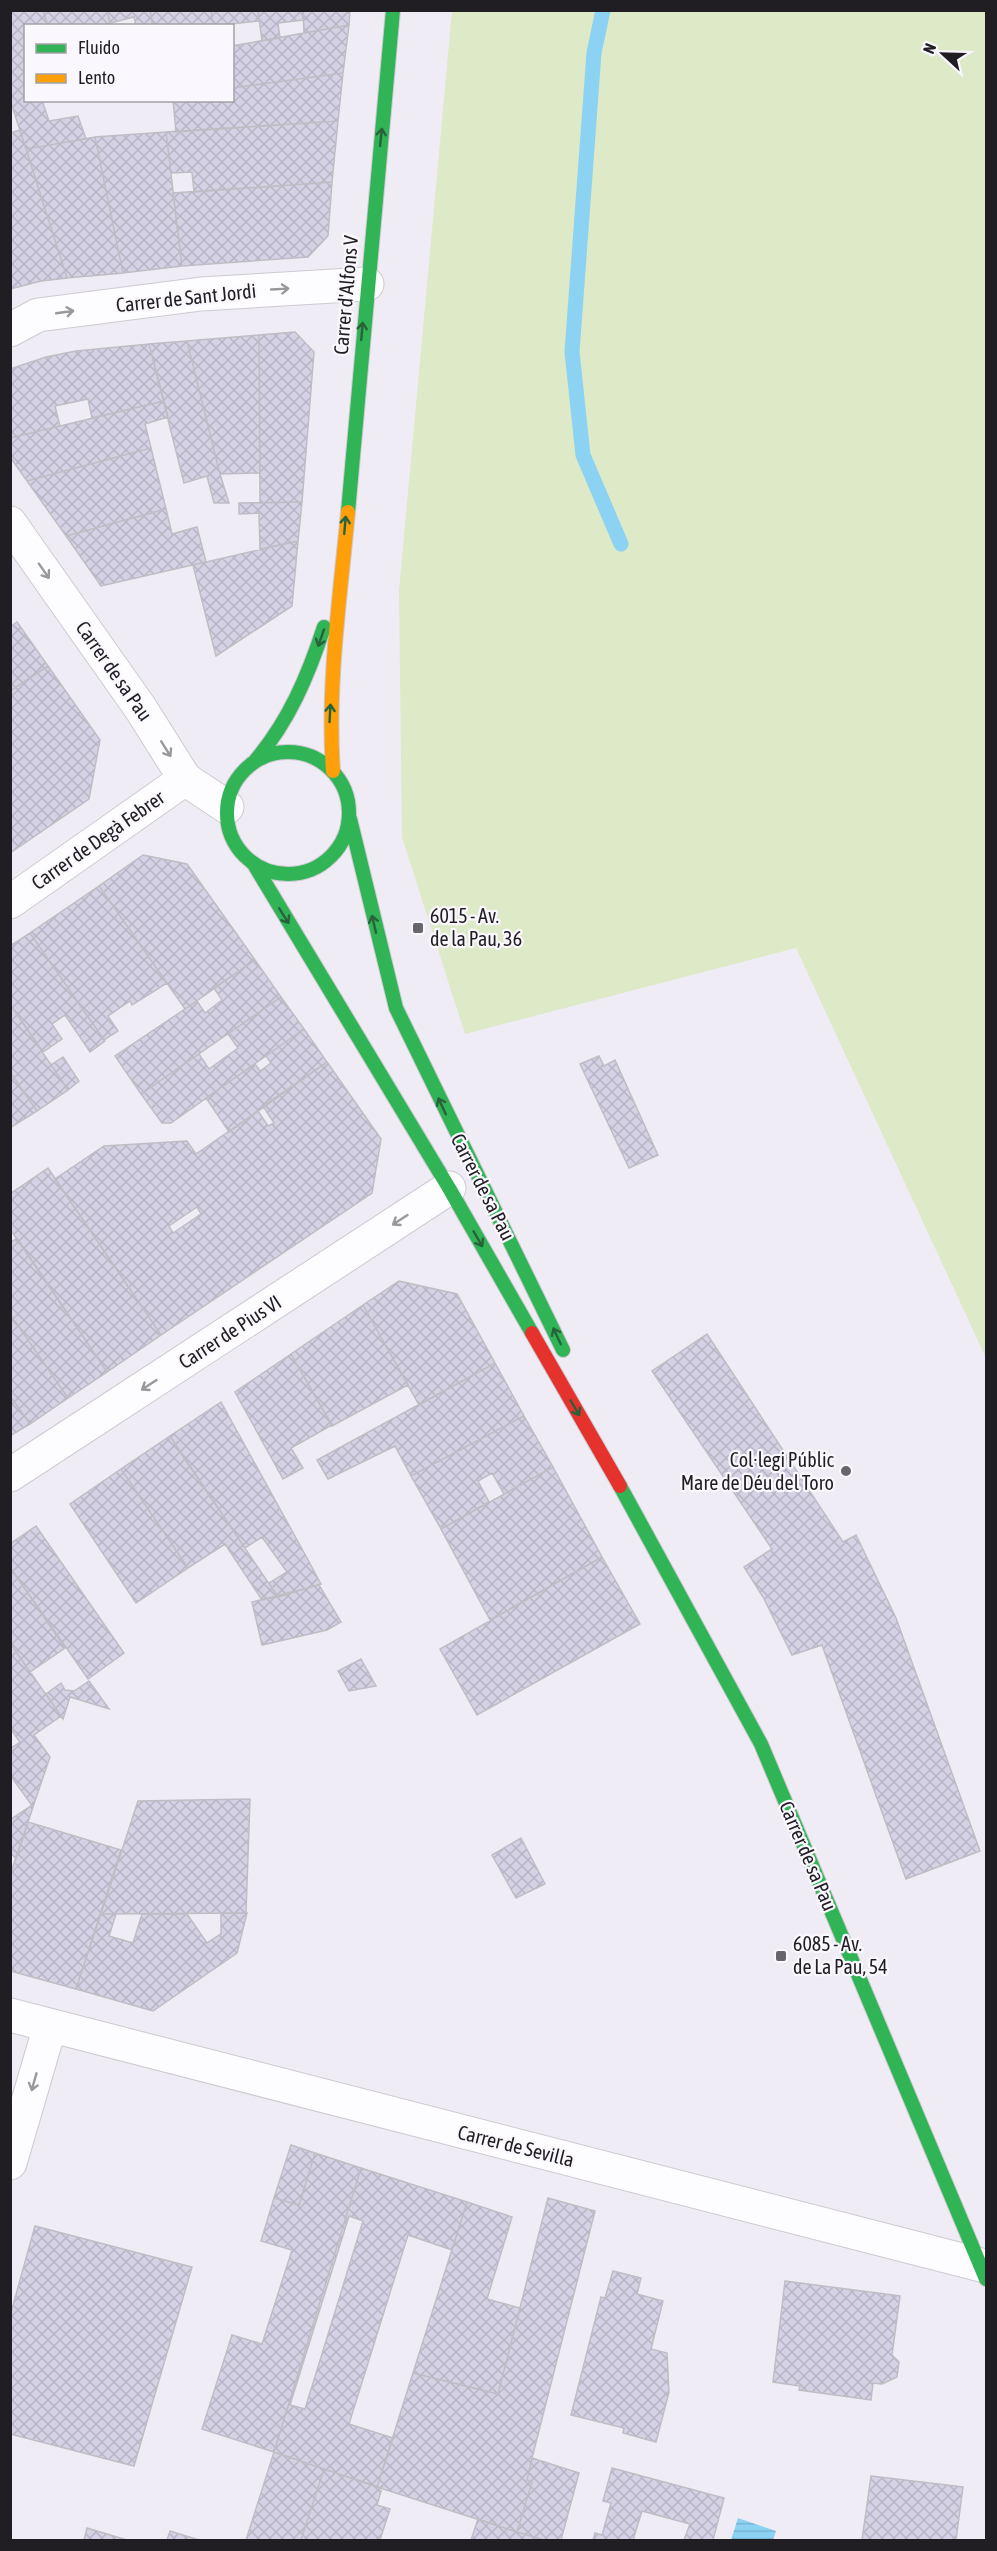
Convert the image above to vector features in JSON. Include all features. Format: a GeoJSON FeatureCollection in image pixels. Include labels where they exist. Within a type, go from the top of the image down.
{"type":"FeatureCollection","features":[{"type":"Feature","properties":{"kind":"street","name":"Carrer d'Alfons V"},"geometry":{"type":"LineString","coordinates":[[333,771],[330,725],[340,583],[393,10]]}},
{"type":"Feature","properties":{"kind":"street","name":"Carrer de Sant Jordi"},"geometry":{"type":"LineString","coordinates":[[10,330],[38,315],[177,297],[367,284]]}},
{"type":"Feature","properties":{"kind":"street","name":"Carrer de sa Pau"},"geometry":{"type":"LineString","coordinates":[[10,523],[141,709],[185,779],[227,807]]}},
{"type":"Feature","properties":{"kind":"street","name":"Carrer d'Alfons V"},"geometry":{"type":"LineString","coordinates":[[255,761],[273,741],[307,677],[340,583]]}},
{"type":"Feature","properties":{"kind":"street"},"geometry":{"type":"LineString","coordinates":[[288,752],[305,754],[321,761],[333,771],[344,785],[349,802],[350,819],[339,848],[329,860],[316,869],[301,874],[285,875],[255,866],[233,841],[227,824],[227,807],[231,789],[241,773],[255,761],[271,754],[288,752]]}},
{"type":"Feature","properties":{"kind":"street","name":"Carrer de Degà Febrer"},"geometry":{"type":"LineString","coordinates":[[10,902],[185,779]]}},
{"type":"Feature","properties":{"kind":"street","name":"Carrer de sa Pau"},"geometry":{"type":"LineString","coordinates":[[350,819],[396,1008],[447,1118],[530,1277],[569,1362]]}},
{"type":"Feature","properties":{"kind":"street","name":"Carrer de sa Pau"},"geometry":{"type":"LineString","coordinates":[[255,866],[449,1188],[652,1542],[761,1744],[984,2272]]}},
{"type":"Feature","properties":{"kind":"street","name":"Carrer de Pius VI"},"geometry":{"type":"LineString","coordinates":[[10,1475],[449,1188]]}},
{"type":"Feature","properties":{"kind":"street","name":"Carrer de sa Pau"},"geometry":{"type":"LineString","coordinates":[[584,1393],[652,1542]]}},
{"type":"Feature","properties":{"kind":"street","name":"Carrer de Sevilla"},"geometry":{"type":"LineString","coordinates":[[10,2015],[984,2272]]}},
{"type":"Feature","properties":{"kind":"street"},"geometry":{"type":"LineString","coordinates":[[10,2163],[50,2026]]}},
{"type":"Feature","properties":{"kind":"green space"},"geometry":{"type":"Polygon","coordinates":[[[452,11],[985,11],[986,1358],[796,948],[465,1034],[402,837],[399,591],[452,11]]]}},
{"type":"Feature","properties":{"kind":"water"},"geometry":{"type":"Polygon","coordinates":[[[738,2518],[776,2531],[773,2540],[731,2540],[738,2518]]]}},
{"type":"Feature","properties":{"kind":"building"},"geometry":{"type":"Polygon","coordinates":[[[10,10],[43,10],[47,24],[24,24],[24,102],[43,102],[49,121],[78,116],[86,139],[26,149],[10,100],[10,10]]]}},
{"type":"Feature","properties":{"kind":"building"},"geometry":{"type":"Polygon","coordinates":[[[43,10],[107,10],[110,24],[47,24],[43,10]]]}},
{"type":"Feature","properties":{"kind":"building"},"geometry":{"type":"Polygon","coordinates":[[[107,10],[150,10],[153,24],[136,24],[134,17],[110,23],[107,10]]]}},
{"type":"Feature","properties":{"kind":"building"},"geometry":{"type":"Polygon","coordinates":[[[150,10],[211,10],[213,24],[153,24],[150,10]]]}},
{"type":"Feature","properties":{"kind":"building"},"geometry":{"type":"Polygon","coordinates":[[[211,10],[258,10],[259,21],[213,24],[211,10]]]}},
{"type":"Feature","properties":{"kind":"building"},"geometry":{"type":"Polygon","coordinates":[[[258,10],[303,10],[303,20],[278,23],[280,38],[262,41],[258,10]]]}},
{"type":"Feature","properties":{"kind":"building"},"geometry":{"type":"Polygon","coordinates":[[[303,10],[350,10],[349,25],[304,33],[303,10]]]}},
{"type":"Feature","properties":{"kind":"building"},"geometry":{"type":"Polygon","coordinates":[[[349,25],[343,73],[234,88],[234,46],[349,25]]]}},
{"type":"Feature","properties":{"kind":"building"},"geometry":{"type":"Polygon","coordinates":[[[343,73],[338,121],[176,132],[173,102],[234,102],[234,88],[343,73]]]}},
{"type":"Feature","properties":{"kind":"building"},"geometry":{"type":"Polygon","coordinates":[[[338,121],[332,182],[194,192],[192,172],[171,173],[166,132],[338,121]]]}},
{"type":"Feature","properties":{"kind":"building"},"geometry":{"type":"Polygon","coordinates":[[[20,130],[67,278],[41,281],[10,289],[10,133],[20,130]]]}},
{"type":"Feature","properties":{"kind":"building"},"geometry":{"type":"Polygon","coordinates":[[[166,132],[182,266],[123,273],[95,137],[166,132]]]}},
{"type":"Feature","properties":{"kind":"building"},"geometry":{"type":"Polygon","coordinates":[[[95,137],[123,273],[67,278],[26,149],[95,137]]]}},
{"type":"Feature","properties":{"kind":"building"},"geometry":{"type":"Polygon","coordinates":[[[332,182],[328,236],[308,257],[182,266],[173,193],[332,182]]]}},
{"type":"Feature","properties":{"kind":"building"},"geometry":{"type":"Polygon","coordinates":[[[295,332],[314,352],[302,502],[260,503],[259,335],[295,332]]]}},
{"type":"Feature","properties":{"kind":"building"},"geometry":{"type":"Polygon","coordinates":[[[259,335],[260,473],[220,474],[187,341],[259,335]]]}},
{"type":"Feature","properties":{"kind":"building"},"geometry":{"type":"Polygon","coordinates":[[[187,341],[229,503],[214,503],[207,476],[184,483],[149,344],[187,341]]]}},
{"type":"Feature","properties":{"kind":"building"},"geometry":{"type":"Polygon","coordinates":[[[149,344],[164,401],[92,418],[88,399],[55,406],[60,426],[10,438],[10,369],[46,357],[76,351],[149,344]]]}},
{"type":"Feature","properties":{"kind":"building"},"geometry":{"type":"Polygon","coordinates":[[[164,401],[168,417],[145,424],[151,448],[27,481],[10,457],[10,438],[164,401]]]}},
{"type":"Feature","properties":{"kind":"building"},"geometry":{"type":"Polygon","coordinates":[[[151,448],[166,509],[74,534],[66,536],[27,481],[151,448]]]}},
{"type":"Feature","properties":{"kind":"building"},"geometry":{"type":"Polygon","coordinates":[[[302,502],[298,541],[260,549],[259,513],[239,514],[239,503],[302,502]]]}},
{"type":"Feature","properties":{"kind":"building"},"geometry":{"type":"Polygon","coordinates":[[[166,509],[172,534],[197,527],[206,562],[101,586],[66,536],[166,509]]]}},
{"type":"Feature","properties":{"kind":"building"},"geometry":{"type":"Polygon","coordinates":[[[298,541],[292,606],[216,656],[193,565],[298,541]]]}},
{"type":"Feature","properties":{"kind":"building"},"geometry":{"type":"Polygon","coordinates":[[[17,622],[48,666],[10,691],[10,627],[17,622]]]}},
{"type":"Feature","properties":{"kind":"building"},"geometry":{"type":"Polygon","coordinates":[[[48,666],[100,740],[89,799],[10,853],[10,691],[48,666]]]}},
{"type":"Feature","properties":{"kind":"building"},"geometry":{"type":"Polygon","coordinates":[[[143,855],[187,864],[255,960],[185,1009],[99,886],[143,855]]]}},
{"type":"Feature","properties":{"kind":"building"},"geometry":{"type":"Polygon","coordinates":[[[99,886],[167,983],[132,1005],[130,1001],[108,1016],[118,1031],[104,1040],[30,933],[99,886]]]}},
{"type":"Feature","properties":{"kind":"building"},"geometry":{"type":"Polygon","coordinates":[[[30,933],[105,1041],[90,1052],[65,1015],[52,1024],[62,1039],[43,1052],[10,1004],[10,946],[30,933]]]}},
{"type":"Feature","properties":{"kind":"building"},"geometry":{"type":"Polygon","coordinates":[[[255,960],[281,997],[141,1094],[115,1056],[197,1001],[205,1013],[222,1000],[214,988],[255,960]]]}},
{"type":"Feature","properties":{"kind":"building"},"geometry":{"type":"Polygon","coordinates":[[[281,997],[304,1029],[171,1123],[162,1123],[141,1094],[199,1054],[209,1069],[238,1048],[228,1034],[281,997]]]}},
{"type":"Feature","properties":{"kind":"building"},"geometry":{"type":"Polygon","coordinates":[[[10,1004],[68,1090],[37,1111],[10,1072],[10,1004]]]}},
{"type":"Feature","properties":{"kind":"building"},"geometry":{"type":"Polygon","coordinates":[[[304,1029],[327,1062],[229,1132],[206,1098],[255,1064],[260,1071],[271,1063],[266,1056],[304,1029]]]}},
{"type":"Feature","properties":{"kind":"building"},"geometry":{"type":"Polygon","coordinates":[[[599,1056],[604,1066],[615,1060],[658,1155],[629,1168],[580,1064],[599,1056]]]}},
{"type":"Feature","properties":{"kind":"building"},"geometry":{"type":"Polygon","coordinates":[[[63,1057],[79,1081],[68,1090],[51,1065],[63,1057]]]}},
{"type":"Feature","properties":{"kind":"building"},"geometry":{"type":"Polygon","coordinates":[[[327,1062],[381,1139],[372,1193],[161,1335],[55,1179],[104,1146],[187,1141],[196,1154],[258,1111],[268,1126],[274,1123],[263,1106],[327,1062]],[[197,1207],[169,1226],[173,1233],[201,1214],[197,1207]]]}},
{"type":"Feature","properties":{"kind":"building"},"geometry":{"type":"Polygon","coordinates":[[[10,1072],[37,1111],[10,1128],[10,1072]]]}},
{"type":"Feature","properties":{"kind":"building"},"geometry":{"type":"Polygon","coordinates":[[[48,1168],[161,1335],[107,1372],[10,1229],[10,1194],[48,1168]]]}},
{"type":"Feature","properties":{"kind":"building"},"geometry":{"type":"Polygon","coordinates":[[[17,1238],[107,1372],[68,1398],[10,1314],[10,1243],[17,1238]]]}},
{"type":"Feature","properties":{"kind":"building"},"geometry":{"type":"Polygon","coordinates":[[[399,1281],[457,1294],[495,1363],[419,1405],[363,1305],[399,1281]]]}},
{"type":"Feature","properties":{"kind":"building"},"geometry":{"type":"Polygon","coordinates":[[[363,1305],[408,1385],[332,1426],[291,1354],[363,1305]]]}},
{"type":"Feature","properties":{"kind":"building"},"geometry":{"type":"Polygon","coordinates":[[[10,1314],[68,1398],[30,1424],[10,1396],[10,1314]]]}},
{"type":"Feature","properties":{"kind":"building"},"geometry":{"type":"Polygon","coordinates":[[[707,1334],[843,1542],[856,1535],[896,1618],[980,1851],[906,1879],[822,1645],[792,1655],[763,1597],[744,1567],[772,1549],[652,1371],[707,1334]]]}},
{"type":"Feature","properties":{"kind":"building"},"geometry":{"type":"Polygon","coordinates":[[[291,1354],[332,1425],[291,1448],[303,1468],[283,1479],[235,1392],[291,1354]]]}},
{"type":"Feature","properties":{"kind":"building"},"geometry":{"type":"Polygon","coordinates":[[[495,1363],[524,1416],[411,1476],[395,1446],[328,1479],[317,1460],[495,1363]]]}},
{"type":"Feature","properties":{"kind":"building"},"geometry":{"type":"Polygon","coordinates":[[[10,1396],[30,1424],[10,1436],[10,1396]]]}},
{"type":"Feature","properties":{"kind":"building"},"geometry":{"type":"Polygon","coordinates":[[[221,1402],[321,1584],[278,1597],[269,1583],[287,1572],[262,1537],[245,1548],[170,1436],[221,1402]]]}},
{"type":"Feature","properties":{"kind":"building"},"geometry":{"type":"Polygon","coordinates":[[[524,1416],[553,1467],[504,1494],[492,1473],[478,1481],[489,1502],[441,1529],[411,1476],[524,1416]]]}},
{"type":"Feature","properties":{"kind":"building"},"geometry":{"type":"Polygon","coordinates":[[[170,1436],[278,1597],[262,1600],[225,1544],[188,1568],[121,1469],[170,1436]]]}},
{"type":"Feature","properties":{"kind":"building"},"geometry":{"type":"Polygon","coordinates":[[[553,1467],[602,1557],[490,1620],[441,1529],[553,1467]]]}},
{"type":"Feature","properties":{"kind":"building"},"geometry":{"type":"Polygon","coordinates":[[[121,1469],[188,1568],[136,1603],[70,1504],[121,1469]]]}},
{"type":"Feature","properties":{"kind":"building"},"geometry":{"type":"Polygon","coordinates":[[[36,1526],[124,1653],[88,1679],[10,1567],[10,1544],[36,1526]]]}},
{"type":"Feature","properties":{"kind":"building"},"geometry":{"type":"Polygon","coordinates":[[[602,1557],[640,1624],[477,1715],[440,1649],[602,1557]]]}},
{"type":"Feature","properties":{"kind":"building"},"geometry":{"type":"Polygon","coordinates":[[[10,1567],[65,1648],[30,1672],[10,1643],[10,1567]]]}},
{"type":"Feature","properties":{"kind":"building"},"geometry":{"type":"Polygon","coordinates":[[[319,1585],[341,1622],[327,1630],[262,1645],[252,1602],[319,1585]]]}},
{"type":"Feature","properties":{"kind":"building"},"geometry":{"type":"Polygon","coordinates":[[[10,1643],[61,1716],[34,1735],[50,1757],[33,1807],[10,1775],[10,1749],[20,1742],[10,1728],[10,1643]]]}},
{"type":"Feature","properties":{"kind":"building"},"geometry":{"type":"Polygon","coordinates":[[[361,1659],[376,1686],[349,1691],[338,1671],[361,1659]]]}},
{"type":"Feature","properties":{"kind":"building"},"geometry":{"type":"Polygon","coordinates":[[[89,1681],[109,1709],[70,1697],[63,1719],[46,1694],[61,1683],[65,1690],[74,1691],[89,1681]]]}},
{"type":"Feature","properties":{"kind":"building"},"geometry":{"type":"Polygon","coordinates":[[[250,1799],[246,1913],[101,1914],[138,1801],[250,1799]]]}},
{"type":"Feature","properties":{"kind":"building"},"geometry":{"type":"Polygon","coordinates":[[[32,1805],[16,1859],[10,1852],[10,1820],[32,1805]]]}},
{"type":"Feature","properties":{"kind":"building"},"geometry":{"type":"Polygon","coordinates":[[[28,1822],[121,1850],[76,1989],[10,1971],[10,1875],[28,1822]]]}},
{"type":"Feature","properties":{"kind":"building"},"geometry":{"type":"Polygon","coordinates":[[[521,1838],[545,1884],[516,1898],[492,1855],[521,1838]]]}},
{"type":"Feature","properties":{"kind":"building"},"geometry":{"type":"Polygon","coordinates":[[[221,1913],[247,1913],[237,1953],[153,2011],[76,1989],[101,1914],[116,1914],[109,1936],[133,1943],[142,1914],[187,1914],[207,1943],[221,1934],[221,1913]]]}},
{"type":"Feature","properties":{"kind":"building"},"geometry":{"type":"Polygon","coordinates":[[[291,2145],[315,2153],[299,2205],[274,2198],[291,2145]]]}},
{"type":"Feature","properties":{"kind":"building"},"geometry":{"type":"Polygon","coordinates":[[[315,2153],[361,2168],[274,2452],[202,2429],[232,2335],[262,2344],[292,2250],[261,2241],[274,2198],[299,2205],[315,2153]]]}},
{"type":"Feature","properties":{"kind":"building"},"geometry":{"type":"Polygon","coordinates":[[[361,2168],[467,2202],[452,2250],[408,2235],[349,2424],[393,2438],[377,2487],[274,2452],[361,2168]],[[349,2216],[290,2405],[305,2409],[363,2221],[349,2216]]]}},
{"type":"Feature","properties":{"kind":"building"},"geometry":{"type":"Polygon","coordinates":[[[548,2198],[595,2211],[532,2458],[527,2480],[532,2482],[517,2532],[377,2487],[413,2373],[498,2394],[548,2198]]]}},
{"type":"Feature","properties":{"kind":"building"},"geometry":{"type":"Polygon","coordinates":[[[467,2202],[512,2217],[487,2299],[520,2308],[498,2394],[413,2373],[467,2202]]]}},
{"type":"Feature","properties":{"kind":"building"},"geometry":{"type":"Polygon","coordinates":[[[35,2226],[192,2267],[134,2466],[10,2434],[10,2316],[35,2226]]]}},
{"type":"Feature","properties":{"kind":"building"},"geometry":{"type":"Polygon","coordinates":[[[613,2271],[641,2278],[637,2294],[663,2301],[651,2349],[667,2353],[669,2392],[656,2442],[623,2433],[624,2428],[571,2415],[601,2297],[605,2298],[613,2271]]]}},
{"type":"Feature","properties":{"kind":"building"},"geometry":{"type":"Polygon","coordinates":[[[785,2281],[900,2296],[892,2355],[899,2362],[897,2377],[882,2384],[873,2383],[871,2400],[799,2390],[800,2386],[773,2382],[785,2281]]]}},
{"type":"Feature","properties":{"kind":"building"},"geometry":{"type":"Polygon","coordinates":[[[274,2452],[324,2469],[301,2540],[246,2540],[274,2452]]]}},
{"type":"Feature","properties":{"kind":"building"},"geometry":{"type":"Polygon","coordinates":[[[532,2458],[579,2473],[561,2540],[544,2540],[517,2532],[532,2482],[527,2480],[532,2458]]]}},
{"type":"Feature","properties":{"kind":"building"},"geometry":{"type":"Polygon","coordinates":[[[612,2468],[724,2498],[713,2540],[684,2540],[690,2524],[642,2511],[633,2540],[593,2540],[595,2533],[602,2535],[611,2503],[603,2501],[612,2468]]]}},
{"type":"Feature","properties":{"kind":"building"},"geometry":{"type":"Polygon","coordinates":[[[324,2469],[382,2488],[377,2505],[390,2509],[380,2540],[301,2540],[324,2469]]]}},
{"type":"Feature","properties":{"kind":"building"},"geometry":{"type":"Polygon","coordinates":[[[871,2476],[963,2487],[956,2540],[862,2540],[871,2476]]]}},
{"type":"Feature","properties":{"kind":"building"},"geometry":{"type":"Polygon","coordinates":[[[478,2519],[517,2532],[544,2540],[471,2540],[478,2519]]]}},
{"type":"Feature","properties":{"kind":"building"},"geometry":{"type":"Polygon","coordinates":[[[87,2528],[127,2540],[84,2540],[87,2528]]]}},
{"type":"Feature","properties":{"kind":"building"},"geometry":{"type":"Polygon","coordinates":[[[170,2531],[196,2539],[201,2540],[167,2540],[170,2531]]]}},
{"type":"Feature","properties":{"kind":"waterway"},"geometry":{"type":"LineString","coordinates":[[603,10],[594,53],[572,352],[583,455],[621,544]]}},
{"type":"Feature","properties":{"kind":"traffic: fast"},"geometry":{"type":"LineString","coordinates":[[348,512],[393,10]]}},
{"type":"Feature","properties":{"kind":"traffic: fast"},"geometry":{"type":"LineString","coordinates":[[255,761],[288,714],[324,627]]}},
{"type":"Feature","properties":{"kind":"traffic: fast"},"geometry":{"type":"LineString","coordinates":[[288,752],[312,756],[331,770],[345,789],[349,813],[345,837],[331,856],[312,870],[288,874],[264,870],[245,856],[231,837],[227,813],[231,789],[245,770],[264,756],[288,752]]}},
{"type":"Feature","properties":{"kind":"traffic: fast"},"geometry":{"type":"LineString","coordinates":[[350,819],[396,1008],[563,1350]]}},
{"type":"Feature","properties":{"kind":"traffic: fast"},"geometry":{"type":"LineString","coordinates":[[255,866],[449,1188],[532,1333]]}},
{"type":"Feature","properties":{"kind":"traffic: fast"},"geometry":{"type":"LineString","coordinates":[[620,1486],[761,1744],[986,2279]]}},
{"type":"Feature","properties":{"kind":"traffic: slow"},"geometry":{"type":"LineString","coordinates":[[333,771],[333,674],[348,512]]}},
{"type":"Feature","properties":{"kind":"traffic: jam"},"geometry":{"type":"LineString","coordinates":[[532,1333],[620,1486]]}},
{"type":"Feature","properties":{"kind":"place","name":"6015 - Av. de la Pau, 36"},"geometry":{"type":"Point","coordinates":[418,928]}},
{"type":"Feature","properties":{"kind":"place","name":"Col·legi Públic Mare de Déu del Toro"},"geometry":{"type":"Point","coordinates":[846,1471]}},
{"type":"Feature","properties":{"kind":"place","name":"6085 - Av. de La Pau, 54"},"geometry":{"type":"Point","coordinates":[781,1956]}}]}
